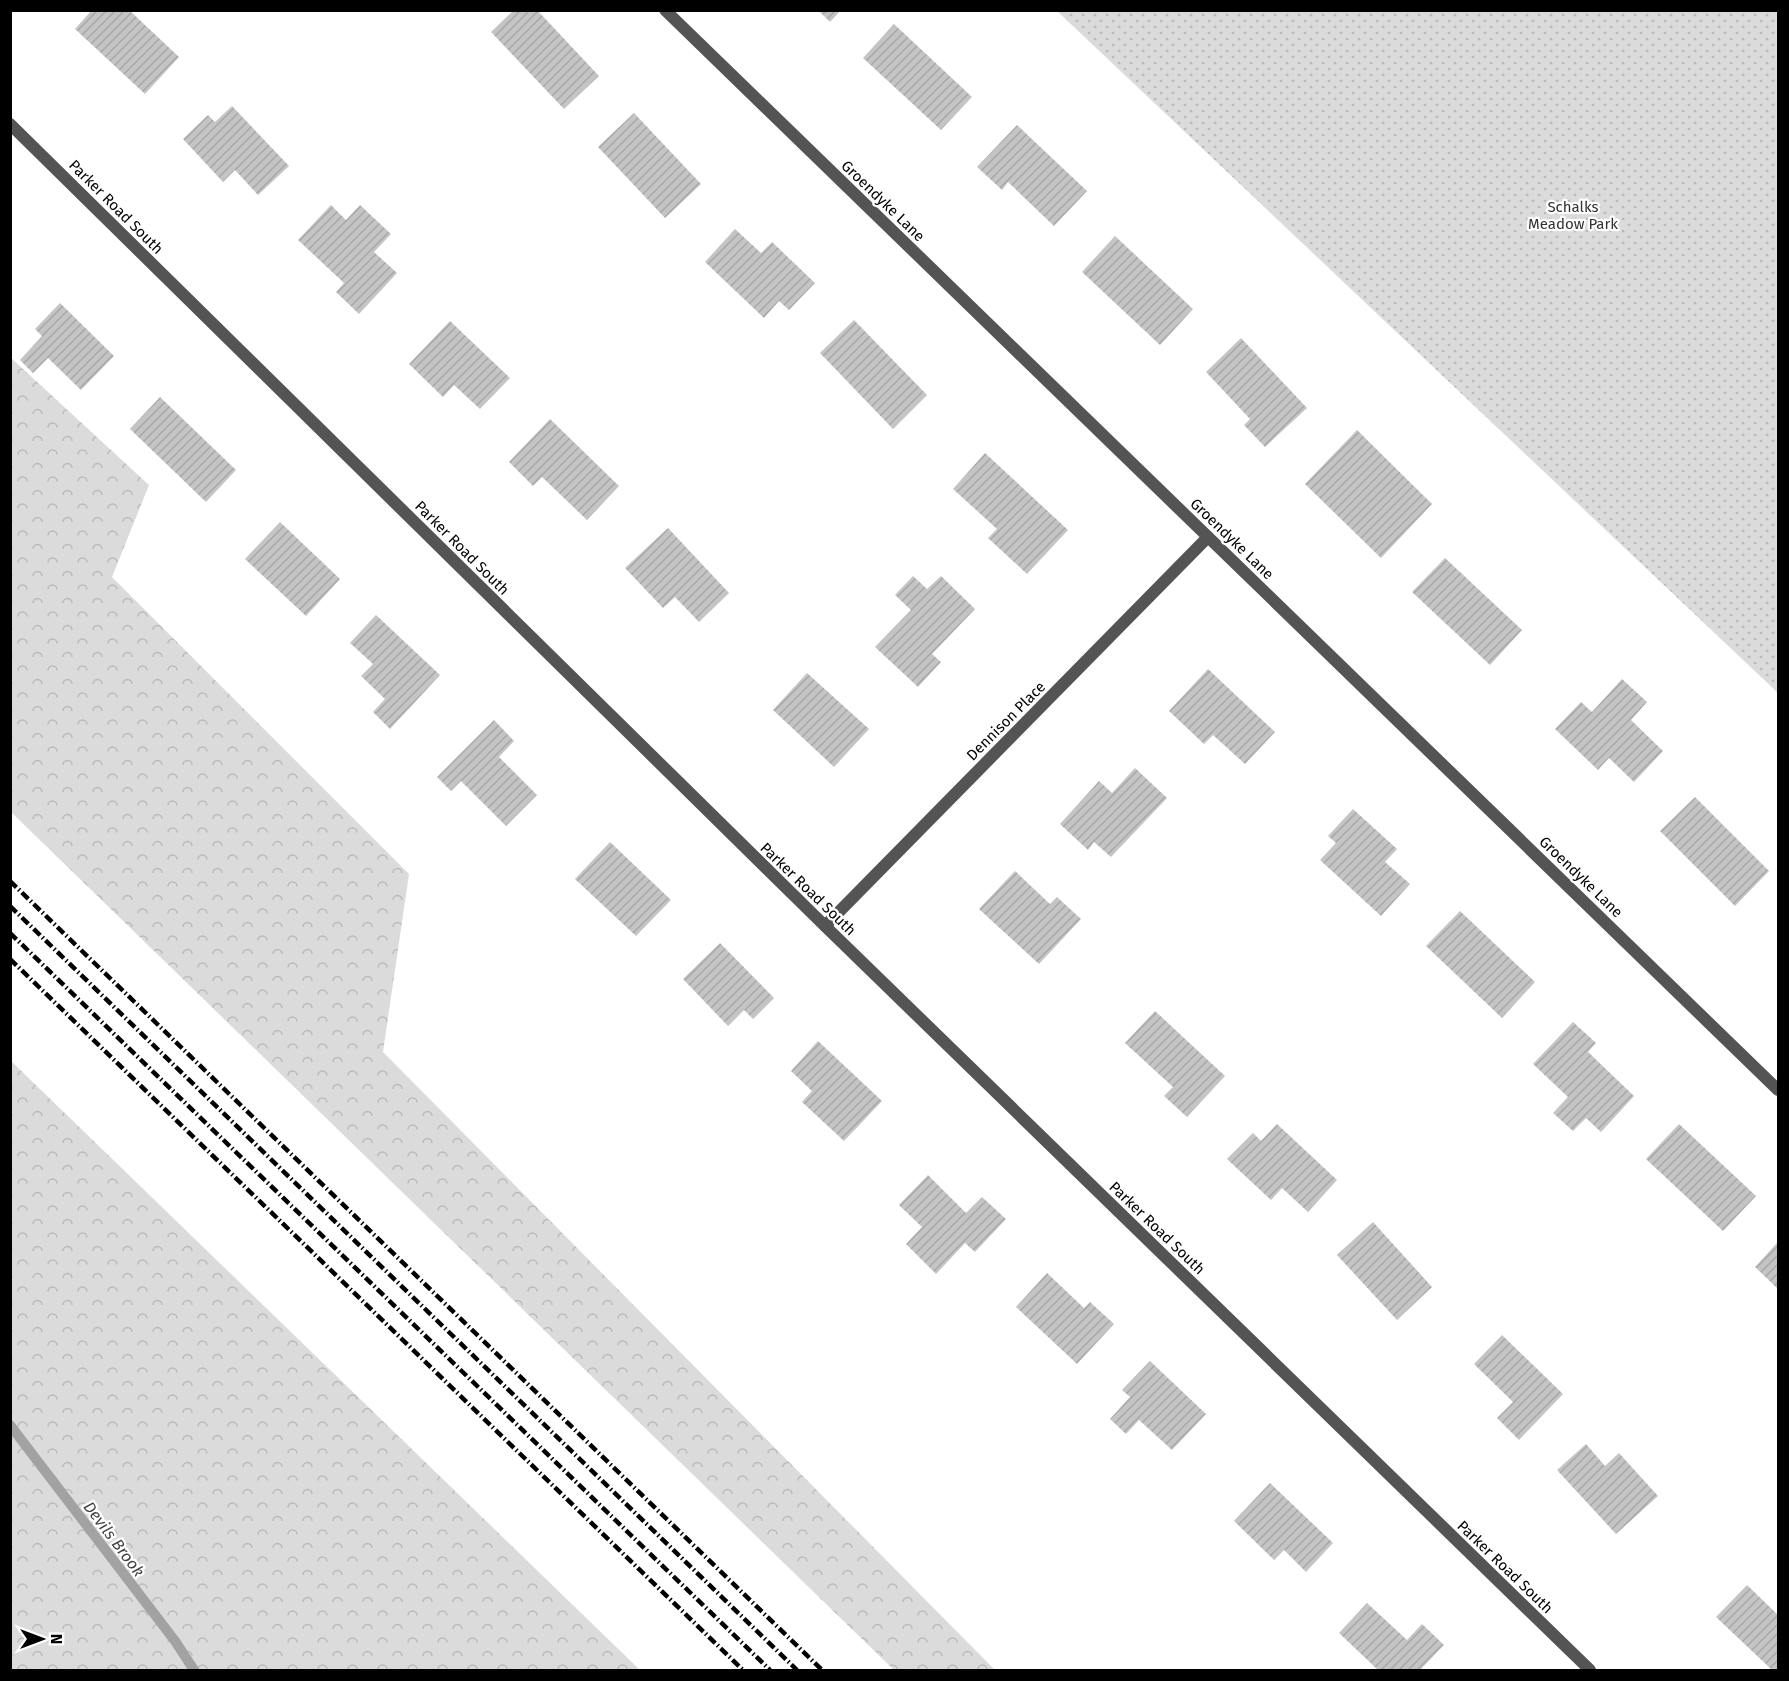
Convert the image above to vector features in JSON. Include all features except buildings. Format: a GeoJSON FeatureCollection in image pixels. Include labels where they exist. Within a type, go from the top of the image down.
{"type":"FeatureCollection","features":[{"type":"Feature","properties":{"kind":"street","name":"Groendyke Lane"},"geometry":{"type":"LineString","coordinates":[[665,10],[1779,1090]]}},
{"type":"Feature","properties":{"kind":"street","name":"Parker Road South"},"geometry":{"type":"LineString","coordinates":[[10,124],[825,926],[1590,1671]]}},
{"type":"Feature","properties":{"kind":"street","name":"Dennison Place"},"geometry":{"type":"LineString","coordinates":[[825,926],[1208,537]]}},
{"type":"Feature","properties":{"kind":"green space","name":"Schalks Meadow Park"},"geometry":{"type":"Polygon","coordinates":[[[1057,11],[1778,11],[1778,693],[1057,11]]]}},
{"type":"Feature","properties":{"kind":"green space"},"geometry":{"type":"Polygon","coordinates":[[[10,357],[149,485],[112,577],[409,874],[383,1052],[995,1670],[894,1670],[11,812],[10,357]]]}},
{"type":"Feature","properties":{"kind":"green space"},"geometry":{"type":"Polygon","coordinates":[[[10,1060],[640,1670],[11,1670],[10,1060]]]}},
{"type":"Feature","properties":{"kind":"waterway","name":"Devils Brook"},"geometry":{"type":"LineString","coordinates":[[10,1425],[175,1641],[194,1670]]}},
{"type":"Feature","properties":{"kind":"railway"},"geometry":{"type":"LineString","coordinates":[[10,881],[822,1670]]}},
{"type":"Feature","properties":{"kind":"railway"},"geometry":{"type":"LineString","coordinates":[[10,906],[797,1670]]}},
{"type":"Feature","properties":{"kind":"railway"},"geometry":{"type":"LineString","coordinates":[[10,933],[770,1670]]}},
{"type":"Feature","properties":{"kind":"railway"},"geometry":{"type":"LineString","coordinates":[[10,959],[743,1670]]}}]}
